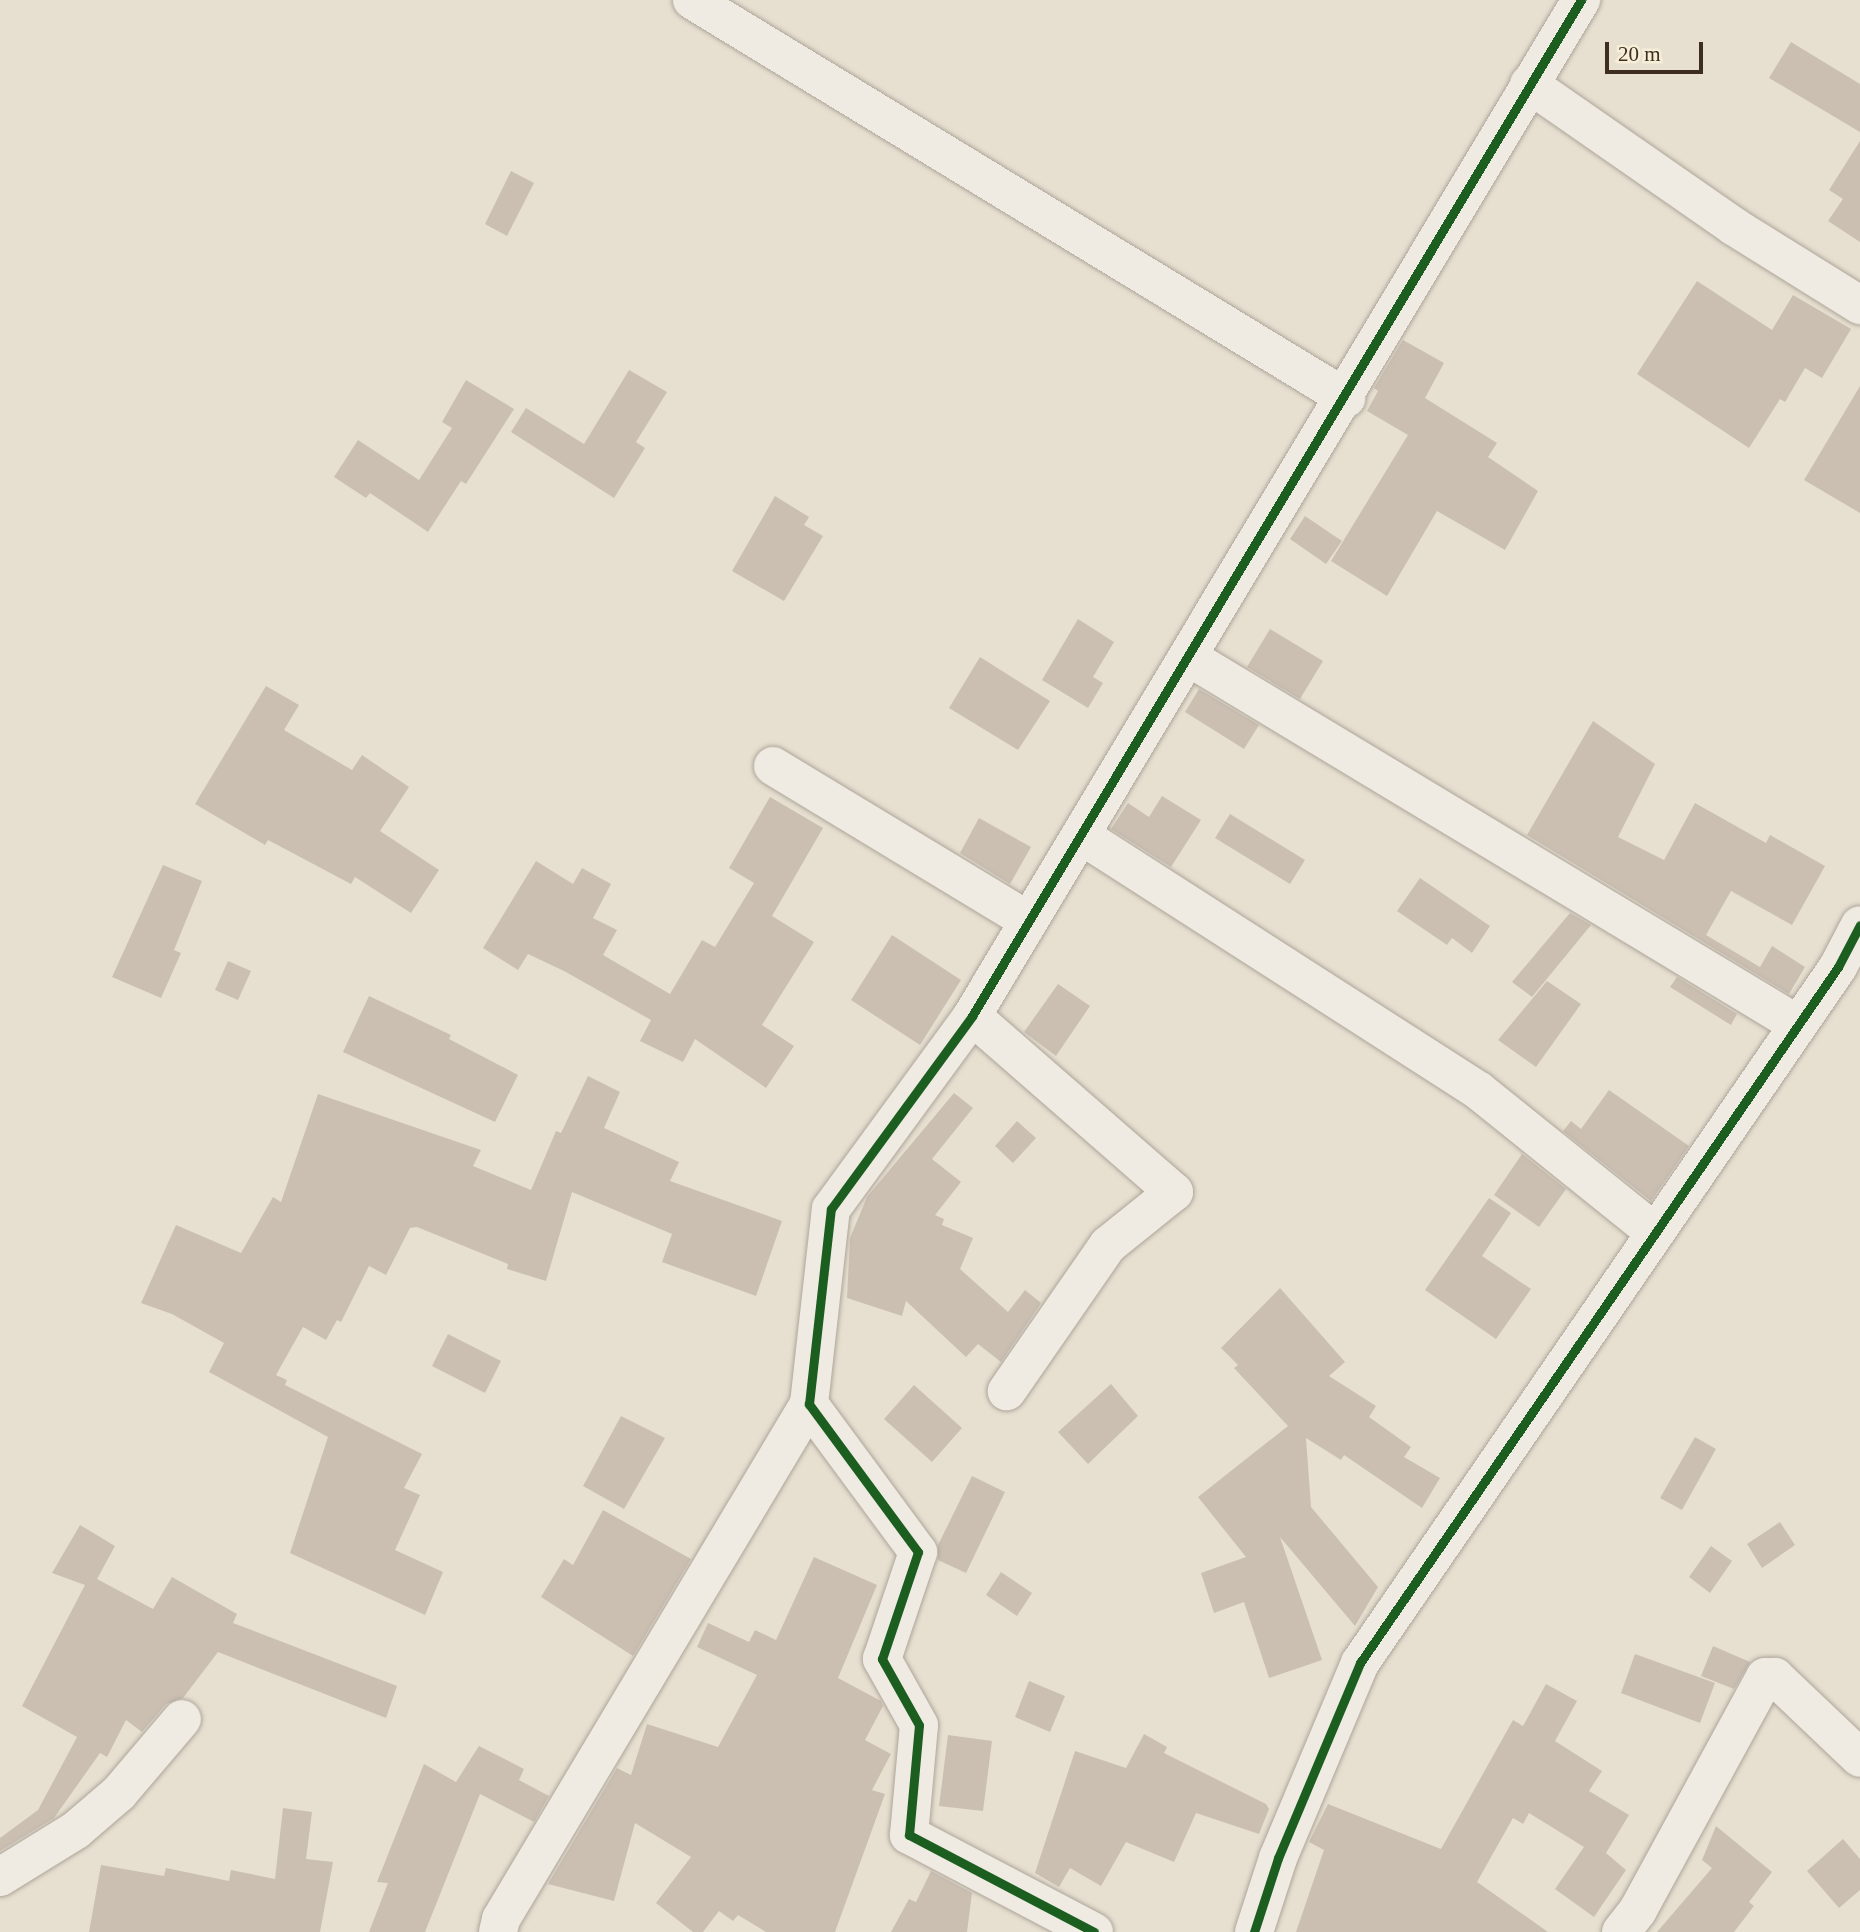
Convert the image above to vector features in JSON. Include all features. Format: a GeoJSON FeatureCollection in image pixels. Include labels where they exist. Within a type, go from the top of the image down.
{"type":"FeatureCollection","features":[{"type":"Feature","properties":{"kind":"street"},"geometry":{"type":"LineString","coordinates":[[692,0],[1346,398]]}},
{"type":"Feature","properties":{"kind":"street"},"geometry":{"type":"LineString","coordinates":[[498,1932],[501,1919],[809,1404],[831,1209],[972,1016],[1346,398],[1581,0]]}},
{"type":"Feature","properties":{"kind":"street"},"geometry":{"type":"LineString","coordinates":[[1529,84],[1733,226],[1860,305]]}},
{"type":"Feature","properties":{"kind":"street"},"geometry":{"type":"LineString","coordinates":[[1189,658],[1797,1024]]}},
{"type":"Feature","properties":{"kind":"street"},"geometry":{"type":"LineString","coordinates":[[774,766],[1029,921]]}},
{"type":"Feature","properties":{"kind":"street"},"geometry":{"type":"LineString","coordinates":[[1082,836],[1479,1091],[1654,1231]]}},
{"type":"Feature","properties":{"kind":"street"},"geometry":{"type":"LineString","coordinates":[[1254,1932],[1278,1858],[1360,1664],[1654,1231],[1838,967],[1860,925]]}},
{"type":"Feature","properties":{"kind":"street"},"geometry":{"type":"LineString","coordinates":[[972,1016],[1174,1192],[1108,1245],[1007,1391]]}},
{"type":"Feature","properties":{"kind":"street"},"geometry":{"type":"LineString","coordinates":[[809,1404],[918,1552],[882,1659],[919,1725],[909,1835],[1094,1932]]}},
{"type":"Feature","properties":{"kind":"street"},"geometry":{"type":"LineString","coordinates":[[1620,1932],[1638,1910],[1765,1677],[1775,1677],[1860,1758]]}},
{"type":"Feature","properties":{"kind":"street"},"geometry":{"type":"LineString","coordinates":[[0,1877],[76,1830],[119,1793],[182,1719]]}},
{"type":"Feature","properties":{"kind":"building"},"geometry":{"type":"Polygon","coordinates":[[[1791,42],[1860,84],[1860,132],[1769,78],[1791,42]]]}},
{"type":"Feature","properties":{"kind":"building"},"geometry":{"type":"Polygon","coordinates":[[[1860,141],[1860,242],[1828,221],[1843,199],[1829,190],[1860,141]]]}},
{"type":"Feature","properties":{"kind":"building"},"geometry":{"type":"Polygon","coordinates":[[[511,171],[534,183],[507,236],[485,224],[511,171]]]}},
{"type":"Feature","properties":{"kind":"building"},"geometry":{"type":"Polygon","coordinates":[[[1697,281],[1772,330],[1793,295],[1851,329],[1822,378],[1805,368],[1785,402],[1780,399],[1749,448],[1637,374],[1697,281]]]}},
{"type":"Feature","properties":{"kind":"building"},"geometry":{"type":"Polygon","coordinates":[[[1403,340],[1444,363],[1425,398],[1497,443],[1488,457],[1538,491],[1505,550],[1437,511],[1387,596],[1331,561],[1408,435],[1367,411],[1378,391],[1374,388],[1403,340]]]}},
{"type":"Feature","properties":{"kind":"building"},"geometry":{"type":"Polygon","coordinates":[[[629,370],[667,392],[636,442],[645,448],[614,498],[511,432],[526,408],[584,444],[629,370]]]}},
{"type":"Feature","properties":{"kind":"building"},"geometry":{"type":"Polygon","coordinates":[[[466,380],[514,409],[466,484],[461,481],[428,532],[370,493],[366,498],[334,477],[358,440],[419,480],[452,428],[442,422],[466,380]]]}},
{"type":"Feature","properties":{"kind":"building"},"geometry":{"type":"Polygon","coordinates":[[[1860,386],[1860,513],[1804,480],[1860,386]]]}},
{"type":"Feature","properties":{"kind":"building"},"geometry":{"type":"Polygon","coordinates":[[[775,496],[809,517],[804,525],[823,536],[784,601],[732,571],[775,496]]]}},
{"type":"Feature","properties":{"kind":"building"},"geometry":{"type":"Polygon","coordinates":[[[1305,516],[1342,541],[1326,564],[1290,539],[1305,516]]]}},
{"type":"Feature","properties":{"kind":"building"},"geometry":{"type":"Polygon","coordinates":[[[1078,619],[1114,642],[1093,677],[1103,683],[1088,708],[1042,680],[1078,619]]]}},
{"type":"Feature","properties":{"kind":"building"},"geometry":{"type":"Polygon","coordinates":[[[1270,629],[1323,661],[1300,699],[1247,667],[1270,629]]]}},
{"type":"Feature","properties":{"kind":"building"},"geometry":{"type":"Polygon","coordinates":[[[980,657],[1050,701],[1018,750],[949,708],[980,657]]]}},
{"type":"Feature","properties":{"kind":"building"},"geometry":{"type":"Polygon","coordinates":[[[266,686],[299,705],[284,730],[352,770],[362,755],[409,787],[380,831],[439,870],[411,913],[355,877],[351,884],[268,840],[265,845],[195,804],[266,686]]]}},
{"type":"Feature","properties":{"kind":"building"},"geometry":{"type":"Polygon","coordinates":[[[1199,689],[1259,725],[1244,749],[1185,712],[1199,689]]]}},
{"type":"Feature","properties":{"kind":"building"},"geometry":{"type":"Polygon","coordinates":[[[1593,721],[1655,764],[1618,837],[1664,860],[1695,803],[1766,843],[1770,835],[1825,866],[1792,925],[1731,891],[1706,935],[1760,967],[1772,946],[1805,967],[1789,994],[1527,835],[1593,721]]]}},
{"type":"Feature","properties":{"kind":"building"},"geometry":{"type":"Polygon","coordinates":[[[1162,796],[1201,820],[1171,867],[1111,829],[1128,803],[1149,817],[1162,796]]]}},
{"type":"Feature","properties":{"kind":"building"},"geometry":{"type":"Polygon","coordinates":[[[770,797],[823,828],[772,916],[814,942],[762,1025],[794,1046],[766,1088],[695,1039],[683,1062],[640,1041],[651,1020],[564,971],[528,954],[518,970],[483,948],[536,861],[573,884],[582,868],[611,884],[593,918],[617,930],[603,955],[670,994],[702,940],[715,947],[754,883],[729,868],[770,797]]]}},
{"type":"Feature","properties":{"kind":"building"},"geometry":{"type":"Polygon","coordinates":[[[1230,814],[1305,860],[1290,884],[1215,838],[1230,814]]]}},
{"type":"Feature","properties":{"kind":"building"},"geometry":{"type":"Polygon","coordinates":[[[979,818],[1031,847],[1010,884],[960,853],[979,818]]]}},
{"type":"Feature","properties":{"kind":"building"},"geometry":{"type":"Polygon","coordinates":[[[163,865],[202,881],[174,950],[181,953],[161,998],[112,977],[163,865]]]}},
{"type":"Feature","properties":{"kind":"building"},"geometry":{"type":"Polygon","coordinates":[[[1420,878],[1490,926],[1472,953],[1452,938],[1447,945],[1397,911],[1420,878]]]}},
{"type":"Feature","properties":{"kind":"building"},"geometry":{"type":"Polygon","coordinates":[[[1570,913],[1591,925],[1532,997],[1512,982],[1570,913]]]}},
{"type":"Feature","properties":{"kind":"building"},"geometry":{"type":"Polygon","coordinates":[[[892,935],[961,980],[920,1045],[851,1000],[892,935]]]}},
{"type":"Feature","properties":{"kind":"building"},"geometry":{"type":"Polygon","coordinates":[[[228,961],[251,971],[238,1000],[215,990],[228,961]]]}},
{"type":"Feature","properties":{"kind":"building"},"geometry":{"type":"Polygon","coordinates":[[[1677,977],[1737,1014],[1731,1025],[1670,987],[1677,977]]]}},
{"type":"Feature","properties":{"kind":"building"},"geometry":{"type":"Polygon","coordinates":[[[1547,981],[1581,1004],[1536,1067],[1498,1040],[1547,981]]]}},
{"type":"Feature","properties":{"kind":"building"},"geometry":{"type":"Polygon","coordinates":[[[1058,984],[1090,1006],[1056,1056],[1024,1032],[1058,984]]]}},
{"type":"Feature","properties":{"kind":"building"},"geometry":{"type":"Polygon","coordinates":[[[369,996],[451,1035],[449,1039],[518,1075],[495,1122],[343,1052],[369,996]]]}},
{"type":"Feature","properties":{"kind":"building"},"geometry":{"type":"Polygon","coordinates":[[[588,1076],[620,1092],[604,1128],[679,1162],[670,1181],[782,1221],[756,1296],[662,1262],[672,1234],[572,1192],[546,1281],[507,1269],[508,1264],[417,1227],[410,1228],[386,1275],[369,1266],[341,1322],[337,1320],[326,1340],[303,1327],[276,1375],[287,1380],[285,1385],[422,1454],[404,1488],[420,1495],[395,1550],[443,1572],[425,1615],[290,1553],[328,1437],[209,1372],[224,1343],[172,1314],[141,1303],[176,1225],[241,1253],[273,1197],[281,1202],[318,1094],[481,1150],[473,1166],[531,1190],[556,1131],[561,1133],[588,1076]]]}},
{"type":"Feature","properties":{"kind":"building"},"geometry":{"type":"Polygon","coordinates":[[[1609,1090],[1689,1146],[1651,1201],[1563,1131],[1571,1121],[1581,1129],[1609,1090]]]}},
{"type":"Feature","properties":{"kind":"building"},"geometry":{"type":"Polygon","coordinates":[[[954,1093],[973,1108],[932,1159],[961,1182],[935,1215],[944,1219],[942,1225],[973,1238],[960,1269],[1008,1312],[1025,1290],[1041,1303],[1001,1362],[978,1344],[966,1357],[906,1301],[902,1316],[847,1298],[850,1238],[867,1197],[954,1093]]]}},
{"type":"Feature","properties":{"kind":"building"},"geometry":{"type":"Polygon","coordinates":[[[1017,1121],[1036,1138],[1013,1163],[995,1146],[1017,1121]]]}},
{"type":"Feature","properties":{"kind":"building"},"geometry":{"type":"Polygon","coordinates":[[[1522,1154],[1566,1189],[1539,1227],[1494,1195],[1522,1154]]]}},
{"type":"Feature","properties":{"kind":"building"},"geometry":{"type":"Polygon","coordinates":[[[1489,1198],[1511,1213],[1482,1256],[1531,1289],[1496,1339],[1425,1290],[1489,1198]]]}},
{"type":"Feature","properties":{"kind":"building"},"geometry":{"type":"Polygon","coordinates":[[[1280,1288],[1345,1362],[1329,1376],[1376,1406],[1369,1417],[1411,1447],[1404,1457],[1440,1478],[1422,1508],[1344,1455],[1341,1460],[1306,1438],[1311,1507],[1378,1587],[1355,1626],[1280,1537],[1322,1660],[1269,1678],[1244,1602],[1214,1613],[1201,1573],[1246,1557],[1198,1497],[1288,1426],[1234,1368],[1238,1365],[1221,1348],[1280,1288]]]}},
{"type":"Feature","properties":{"kind":"building"},"geometry":{"type":"Polygon","coordinates":[[[448,1334],[501,1361],[485,1393],[432,1366],[448,1334]]]}},
{"type":"Feature","properties":{"kind":"building"},"geometry":{"type":"Polygon","coordinates":[[[1111,1384],[1138,1416],[1088,1464],[1058,1432],[1111,1384]]]}},
{"type":"Feature","properties":{"kind":"building"},"geometry":{"type":"Polygon","coordinates":[[[914,1385],[962,1428],[932,1462],[884,1419],[914,1385]]]}},
{"type":"Feature","properties":{"kind":"building"},"geometry":{"type":"Polygon","coordinates":[[[621,1416],[665,1438],[624,1509],[583,1486],[621,1416]]]}},
{"type":"Feature","properties":{"kind":"building"},"geometry":{"type":"Polygon","coordinates":[[[1695,1437],[1716,1449],[1682,1510],[1660,1498],[1695,1437]]]}},
{"type":"Feature","properties":{"kind":"building"},"geometry":{"type":"Polygon","coordinates":[[[972,1476],[1005,1492],[966,1573],[938,1560],[938,1545],[972,1476]]]}},
{"type":"Feature","properties":{"kind":"building"},"geometry":{"type":"Polygon","coordinates":[[[603,1510],[691,1559],[633,1656],[541,1597],[564,1559],[573,1565],[603,1510]]]}},
{"type":"Feature","properties":{"kind":"building"},"geometry":{"type":"Polygon","coordinates":[[[1780,1522],[1795,1545],[1762,1568],[1747,1544],[1780,1522]]]}},
{"type":"Feature","properties":{"kind":"building"},"geometry":{"type":"Polygon","coordinates":[[[80,1525],[115,1546],[97,1579],[153,1609],[172,1577],[237,1614],[233,1623],[397,1686],[386,1718],[218,1652],[183,1698],[166,1704],[142,1732],[126,1720],[107,1757],[100,1753],[54,1818],[0,1851],[0,1838],[38,1810],[77,1737],[22,1706],[85,1585],[52,1573],[80,1525]]]}},
{"type":"Feature","properties":{"kind":"building"},"geometry":{"type":"Polygon","coordinates":[[[1711,1546],[1732,1561],[1710,1593],[1689,1577],[1711,1546]]]}},
{"type":"Feature","properties":{"kind":"building"},"geometry":{"type":"Polygon","coordinates":[[[814,1557],[877,1585],[838,1678],[881,1701],[883,1706],[865,1740],[891,1754],[872,1790],[885,1794],[835,1932],[766,1932],[738,1915],[733,1921],[719,1911],[703,1932],[693,1932],[656,1903],[691,1857],[635,1823],[614,1901],[548,1884],[617,1768],[631,1775],[647,1724],[718,1747],[757,1675],[697,1647],[708,1623],[749,1642],[755,1630],[776,1640],[814,1557]]]}},
{"type":"Feature","properties":{"kind":"building"},"geometry":{"type":"Polygon","coordinates":[[[1001,1572],[1032,1593],[1017,1616],[986,1595],[1001,1572]]]}},
{"type":"Feature","properties":{"kind":"building"},"geometry":{"type":"Polygon","coordinates":[[[1713,1646],[1750,1662],[1734,1689],[1701,1676],[1713,1646]]]}},
{"type":"Feature","properties":{"kind":"building"},"geometry":{"type":"Polygon","coordinates":[[[1635,1654],[1715,1683],[1700,1723],[1621,1693],[1635,1654]]]}},
{"type":"Feature","properties":{"kind":"building"},"geometry":{"type":"Polygon","coordinates":[[[1029,1681],[1065,1696],[1050,1732],[1015,1717],[1029,1681]]]}},
{"type":"Feature","properties":{"kind":"building"},"geometry":{"type":"Polygon","coordinates":[[[1546,1684],[1577,1701],[1555,1741],[1602,1771],[1589,1791],[1629,1815],[1606,1853],[1626,1870],[1594,1917],[1555,1889],[1584,1847],[1529,1813],[1523,1824],[1513,1818],[1477,1882],[1548,1932],[1296,1932],[1324,1850],[1309,1842],[1328,1804],[1441,1849],[1513,1720],[1523,1726],[1546,1684]]]}},
{"type":"Feature","properties":{"kind":"building"},"geometry":{"type":"Polygon","coordinates":[[[1144,1734],[1167,1747],[1164,1753],[1266,1804],[1269,1809],[1259,1834],[1196,1813],[1174,1862],[1126,1842],[1101,1886],[1070,1868],[1059,1887],[1035,1873],[1075,1751],[1126,1768],[1144,1734]]]}},
{"type":"Feature","properties":{"kind":"building"},"geometry":{"type":"Polygon","coordinates":[[[948,1735],[992,1741],[983,1811],[939,1806],[948,1735]]]}},
{"type":"Feature","properties":{"kind":"building"},"geometry":{"type":"Polygon","coordinates":[[[479,1746],[524,1769],[519,1780],[549,1796],[534,1822],[480,1794],[425,1932],[369,1932],[388,1883],[377,1882],[424,1764],[456,1782],[479,1746]]]}},
{"type":"Feature","properties":{"kind":"building"},"geometry":{"type":"Polygon","coordinates":[[[283,1808],[312,1812],[306,1859],[333,1862],[320,1932],[89,1932],[101,1865],[164,1876],[166,1868],[229,1881],[231,1870],[275,1879],[283,1808]]]}},
{"type":"Feature","properties":{"kind":"building"},"geometry":{"type":"Polygon","coordinates":[[[1716,1826],[1772,1872],[1749,1902],[1754,1906],[1734,1932],[1657,1932],[1712,1868],[1702,1860],[1716,1826]]]}},
{"type":"Feature","properties":{"kind":"building"},"geometry":{"type":"Polygon","coordinates":[[[1843,1839],[1860,1859],[1860,1890],[1839,1908],[1807,1871],[1843,1839]]]}},
{"type":"Feature","properties":{"kind":"building"},"geometry":{"type":"Polygon","coordinates":[[[931,1871],[972,1893],[967,1932],[891,1932],[909,1899],[916,1902],[931,1871]]]}},
{"type":"Feature","properties":{"kind":"cycle path"},"geometry":{"type":"LineString","coordinates":[[1094,1932],[909,1835],[919,1725],[882,1659],[918,1552],[809,1404],[831,1209],[972,1016],[1581,0]]}},
{"type":"Feature","properties":{"kind":"cycle path"},"geometry":{"type":"LineString","coordinates":[[1254,1932],[1278,1858],[1360,1663],[1838,967],[1860,925]]}}]}
